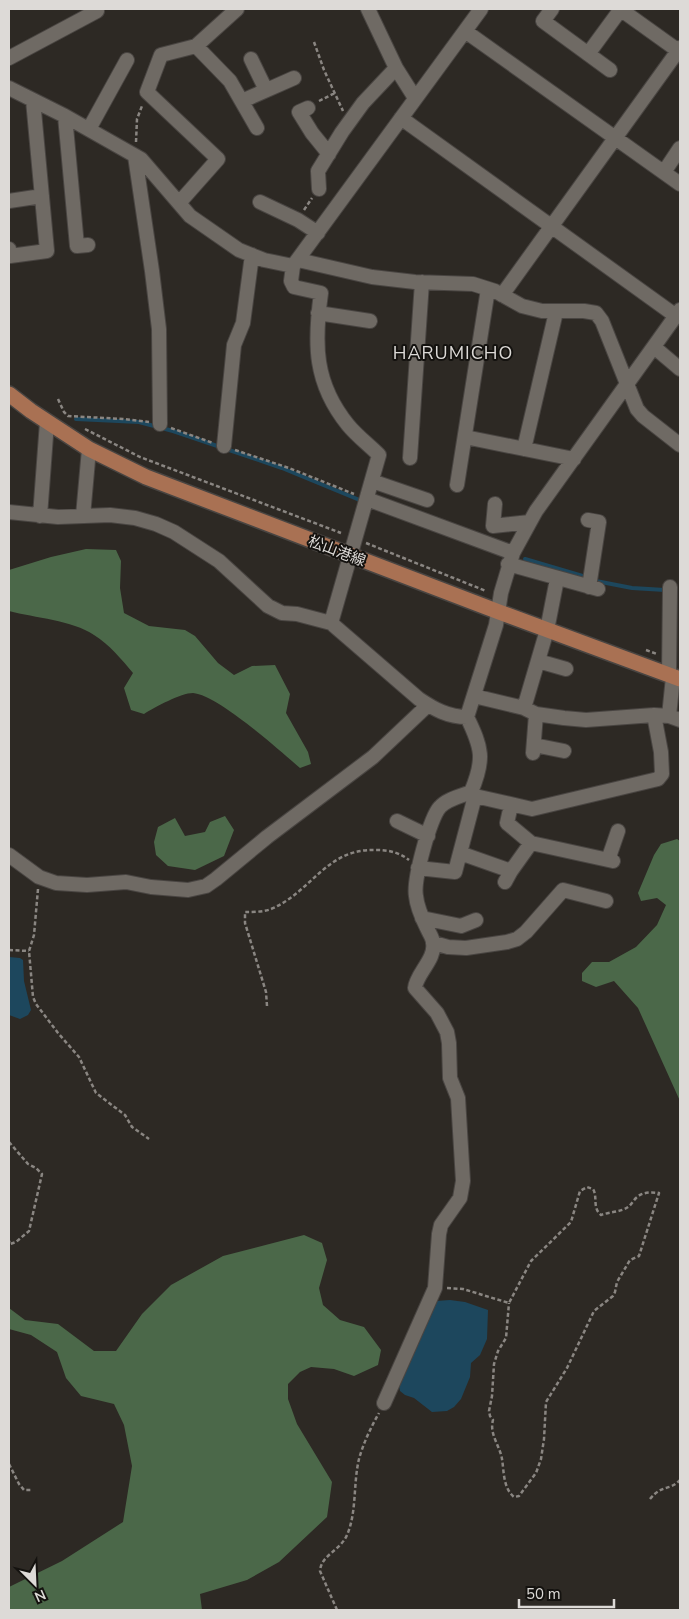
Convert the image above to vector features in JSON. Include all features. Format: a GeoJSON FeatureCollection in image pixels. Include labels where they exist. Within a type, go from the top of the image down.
{"type":"FeatureCollection","features":[{"type":"Feature","properties":{"kind":"main road","name":"松山港線"},"geometry":{"type":"LineString","coordinates":[[9,394],[47,422],[89,449],[146,477],[498,612],[674,677]]}},
{"type":"Feature","properties":{"kind":"street"},"geometry":{"type":"LineString","coordinates":[[9,58],[97,11],[96,9]]}},
{"type":"Feature","properties":{"kind":"street"},"geometry":{"type":"LineString","coordinates":[[368,9],[396,68],[415,98]]}},
{"type":"Feature","properties":{"kind":"street"},"geometry":{"type":"LineString","coordinates":[[332,623],[379,455],[349,427],[336,409],[320,376],[316,327],[321,293],[294,287],[291,281],[296,263],[481,9]]}},
{"type":"Feature","properties":{"kind":"street"},"geometry":{"type":"LineString","coordinates":[[552,9],[543,21],[610,70]]}},
{"type":"Feature","properties":{"kind":"street"},"geometry":{"type":"LineString","coordinates":[[502,296],[615,137],[680,50],[621,9],[588,54]]}},
{"type":"Feature","properties":{"kind":"street"},"geometry":{"type":"LineString","coordinates":[[179,203],[218,159],[148,92],[161,55],[196,46],[231,11]]}},
{"type":"Feature","properties":{"kind":"street"},"geometry":{"type":"LineString","coordinates":[[465,30],[680,184]]}},
{"type":"Feature","properties":{"kind":"street"},"geometry":{"type":"LineString","coordinates":[[196,46],[230,81],[257,128]]}},
{"type":"Feature","properties":{"kind":"street"},"geometry":{"type":"LineString","coordinates":[[251,59],[266,90]]}},
{"type":"Feature","properties":{"kind":"street"},"geometry":{"type":"LineString","coordinates":[[89,129],[127,60]]}},
{"type":"Feature","properties":{"kind":"street"},"geometry":{"type":"LineString","coordinates":[[319,189],[318,171],[348,123],[363,103],[396,68]]}},
{"type":"Feature","properties":{"kind":"street"},"geometry":{"type":"LineString","coordinates":[[242,101],[294,78]]}},
{"type":"Feature","properties":{"kind":"street"},"geometry":{"type":"LineString","coordinates":[[9,88],[66,116],[141,159],[190,216],[240,250],[264,260],[296,263],[372,277],[422,282],[473,284],[488,289],[522,306],[542,311],[596,313],[602,321],[637,409],[643,416],[680,445]]}},
{"type":"Feature","properties":{"kind":"street"},"geometry":{"type":"LineString","coordinates":[[9,250],[10,256],[47,251],[33,100]]}},
{"type":"Feature","properties":{"kind":"street"},"geometry":{"type":"LineString","coordinates":[[314,104],[299,112],[312,133],[329,154]]}},
{"type":"Feature","properties":{"kind":"street"},"geometry":{"type":"LineString","coordinates":[[66,116],[77,246],[88,245]]}},
{"type":"Feature","properties":{"kind":"street"},"geometry":{"type":"LineString","coordinates":[[402,118],[552,226],[678,313],[536,511],[511,559],[496,625],[467,717],[478,738],[481,752],[478,776],[455,872],[418,868]]}},
{"type":"Feature","properties":{"kind":"street"},"geometry":{"type":"LineString","coordinates":[[664,172],[680,148]]}},
{"type":"Feature","properties":{"kind":"street"},"geometry":{"type":"LineString","coordinates":[[135,156],[159,329],[160,424]]}},
{"type":"Feature","properties":{"kind":"street"},"geometry":{"type":"LineString","coordinates":[[9,201],[42,196]]}},
{"type":"Feature","properties":{"kind":"street"},"geometry":{"type":"LineString","coordinates":[[260,202],[298,220],[318,233]]}},
{"type":"Feature","properties":{"kind":"street"},"geometry":{"type":"LineString","coordinates":[[224,446],[234,344],[243,323],[252,255]]}},
{"type":"Feature","properties":{"kind":"street"},"geometry":{"type":"LineString","coordinates":[[410,458],[422,282]]}},
{"type":"Feature","properties":{"kind":"street"},"geometry":{"type":"LineString","coordinates":[[457,485],[488,289]]}},
{"type":"Feature","properties":{"kind":"street"},"geometry":{"type":"LineString","coordinates":[[524,449],[556,312]]}},
{"type":"Feature","properties":{"kind":"street"},"geometry":{"type":"LineString","coordinates":[[318,313],[370,321]]}},
{"type":"Feature","properties":{"kind":"street"},"geometry":{"type":"LineString","coordinates":[[654,347],[680,369]]}},
{"type":"Feature","properties":{"kind":"street"},"geometry":{"type":"LineString","coordinates":[[40,516],[47,422]]}},
{"type":"Feature","properties":{"kind":"street"},"geometry":{"type":"LineString","coordinates":[[465,437],[574,459]]}},
{"type":"Feature","properties":{"kind":"street"},"geometry":{"type":"LineString","coordinates":[[83,516],[89,449]]}},
{"type":"Feature","properties":{"kind":"street"},"geometry":{"type":"LineString","coordinates":[[372,481],[427,500]]}},
{"type":"Feature","properties":{"kind":"street"},"geometry":{"type":"LineString","coordinates":[[367,500],[557,579],[594,588],[599,522],[588,520]]}},
{"type":"Feature","properties":{"kind":"street"},"geometry":{"type":"LineString","coordinates":[[495,504],[493,526],[530,522]]}},
{"type":"Feature","properties":{"kind":"street"},"geometry":{"type":"LineString","coordinates":[[9,512],[40,516],[135,518],[156,524],[193,543],[219,561],[268,606],[282,613],[297,614],[332,623],[419,699],[447,714],[467,717]]}},
{"type":"Feature","properties":{"kind":"street"},"geometry":{"type":"LineString","coordinates":[[557,579],[547,630],[538,661],[530,711],[533,749],[564,751]]}},
{"type":"Feature","properties":{"kind":"street"},"geometry":{"type":"LineString","coordinates":[[474,696],[530,711],[586,720],[654,715],[674,718],[670,587]]}},
{"type":"Feature","properties":{"kind":"street"},"geometry":{"type":"LineString","coordinates":[[538,661],[566,669]]}},
{"type":"Feature","properties":{"kind":"street"},"geometry":{"type":"LineString","coordinates":[[9,856],[39,877],[56,883],[87,885],[126,882],[151,887],[188,890],[206,886],[373,757],[428,705]]}},
{"type":"Feature","properties":{"kind":"street"},"geometry":{"type":"LineString","coordinates":[[384,1403],[435,1288],[440,1230],[460,1198],[463,1182],[458,1098],[450,1078],[447,1032],[437,1013],[415,988],[415,981],[428,964],[434,943],[422,918],[415,894],[418,868],[434,816],[440,807],[448,801],[473,794],[532,809],[658,779],[662,774],[661,752],[654,715]]}},
{"type":"Feature","properties":{"kind":"street"},"geometry":{"type":"LineString","coordinates":[[511,805],[507,823],[530,843],[611,861],[618,830]]}},
{"type":"Feature","properties":{"kind":"street"},"geometry":{"type":"LineString","coordinates":[[397,821],[428,836]]}},
{"type":"Feature","properties":{"kind":"street"},"geometry":{"type":"LineString","coordinates":[[460,853],[508,877],[530,843]]}},
{"type":"Feature","properties":{"kind":"street"},"geometry":{"type":"LineString","coordinates":[[434,943],[448,947],[466,948],[498,944],[517,939],[526,932],[563,890],[606,901]]}},
{"type":"Feature","properties":{"kind":"street"},"geometry":{"type":"LineString","coordinates":[[422,918],[461,926],[476,920]]}},
{"type":"Feature","properties":{"kind":"path"},"geometry":{"type":"LineString","coordinates":[[314,42],[324,70],[348,123]]}},
{"type":"Feature","properties":{"kind":"path"},"geometry":{"type":"LineString","coordinates":[[135,156],[137,119],[148,92]]}},
{"type":"Feature","properties":{"kind":"path"},"geometry":{"type":"LineString","coordinates":[[314,104],[335,94]]}},
{"type":"Feature","properties":{"kind":"path"},"geometry":{"type":"LineString","coordinates":[[298,220],[319,189]]}},
{"type":"Feature","properties":{"kind":"path"},"geometry":{"type":"LineString","coordinates":[[61,416],[70,420]]}},
{"type":"Feature","properties":{"kind":"path"},"geometry":{"type":"LineString","coordinates":[[78,425],[140,457],[341,533]]}},
{"type":"Feature","properties":{"kind":"path"},"geometry":{"type":"LineString","coordinates":[[356,539],[501,597]]}},
{"type":"Feature","properties":{"kind":"path"},"geometry":{"type":"LineString","coordinates":[[641,649],[673,655]]}},
{"type":"Feature","properties":{"kind":"path"},"geometry":{"type":"LineString","coordinates":[[266,1006],[266,992],[247,931],[245,912],[270,910],[281,904],[325,868],[352,852],[389,850],[404,856],[418,868]]}},
{"type":"Feature","properties":{"kind":"path"},"geometry":{"type":"LineString","coordinates":[[39,877],[34,935],[29,951],[33,997],[36,1004],[79,1057],[96,1093],[125,1115],[132,1127],[149,1139]]}},
{"type":"Feature","properties":{"kind":"path"},"geometry":{"type":"LineString","coordinates":[[9,950],[29,951]]}},
{"type":"Feature","properties":{"kind":"path"},"geometry":{"type":"LineString","coordinates":[[9,1142],[28,1164],[42,1174],[28,1231],[16,1242],[10,1244],[9,1241]]}},
{"type":"Feature","properties":{"kind":"path"},"geometry":{"type":"LineString","coordinates":[[587,1187],[593,1188],[596,1194],[595,1204],[597,1212],[601,1215],[630,1206],[641,1194],[659,1193],[639,1256],[630,1260],[617,1282],[615,1292],[594,1311],[567,1368],[546,1402],[541,1460],[536,1473],[520,1496],[514,1497],[506,1486],[502,1458],[492,1430],[493,1420],[489,1411],[494,1364],[498,1351],[506,1338],[509,1303],[530,1262],[572,1222],[580,1191],[587,1187]]}},
{"type":"Feature","properties":{"kind":"path"},"geometry":{"type":"LineString","coordinates":[[435,1288],[463,1289],[509,1303]]}},
{"type":"Feature","properties":{"kind":"path"},"geometry":{"type":"LineString","coordinates":[[337,1610],[320,1566],[327,1556],[342,1544],[347,1534],[351,1523],[359,1459],[384,1403]]}},
{"type":"Feature","properties":{"kind":"path"},"geometry":{"type":"LineString","coordinates":[[9,1464],[24,1490],[31,1490]]}},
{"type":"Feature","properties":{"kind":"path"},"geometry":{"type":"LineString","coordinates":[[650,1499],[656,1492],[674,1486],[680,1480]]}},
{"type":"Feature","properties":{"kind":"green space"},"geometry":{"type":"Polygon","coordinates":[[[86,549],[116,550],[121,561],[120,588],[124,613],[149,626],[185,630],[195,636],[218,663],[234,675],[252,666],[275,665],[290,694],[286,713],[308,752],[311,764],[300,768],[248,724],[204,696],[193,693],[182,695],[144,714],[131,710],[124,688],[133,673],[105,643],[94,635],[75,626],[9,611],[9,570],[86,549]]]}},
{"type":"Feature","properties":{"kind":"green space"},"geometry":{"type":"Polygon","coordinates":[[[225,816],[234,830],[224,856],[195,870],[168,866],[156,855],[154,842],[158,827],[175,818],[185,836],[205,832],[210,822],[225,816]]]}},
{"type":"Feature","properties":{"kind":"green space"},"geometry":{"type":"Polygon","coordinates":[[[677,839],[680,841],[680,1101],[638,1008],[614,981],[596,987],[582,981],[582,973],[592,962],[609,962],[636,947],[657,925],[666,905],[657,898],[641,901],[638,893],[654,855],[661,844],[677,839]]]}},
{"type":"Feature","properties":{"kind":"green space"},"geometry":{"type":"Polygon","coordinates":[[[304,1235],[322,1243],[327,1260],[319,1288],[323,1305],[340,1320],[364,1327],[381,1350],[378,1365],[354,1376],[334,1369],[311,1367],[300,1372],[288,1384],[288,1399],[297,1424],[332,1482],[327,1517],[279,1562],[247,1580],[200,1594],[202,1610],[9,1610],[9,1587],[62,1561],[123,1522],[132,1466],[124,1425],[114,1404],[81,1396],[66,1378],[57,1352],[31,1335],[9,1329],[9,1308],[25,1320],[58,1324],[94,1351],[116,1351],[142,1314],[171,1285],[223,1256],[304,1235]]]}},
{"type":"Feature","properties":{"kind":"water"},"geometry":{"type":"Polygon","coordinates":[[[9,957],[23,960],[24,981],[31,1010],[28,1015],[20,1019],[9,1015],[9,957]]]}},
{"type":"Feature","properties":{"kind":"water"},"geometry":{"type":"Polygon","coordinates":[[[436,1301],[465,1302],[488,1310],[487,1339],[480,1355],[471,1363],[470,1377],[461,1399],[454,1407],[447,1411],[432,1412],[414,1398],[400,1391],[399,1385],[436,1301]]]}},
{"type":"Feature","properties":{"kind":"waterway"},"geometry":{"type":"LineString","coordinates":[[76,419],[139,422],[173,431],[282,468],[362,501]]}},
{"type":"Feature","properties":{"kind":"waterway"},"geometry":{"type":"LineString","coordinates":[[525,559],[586,577]]}},
{"type":"Feature","properties":{"kind":"waterway"},"geometry":{"type":"LineString","coordinates":[[596,581],[632,588],[665,590]]}},
{"type":"Feature","properties":{"kind":"district","name":"HARUMICHO"},"geometry":{"type":"Point","coordinates":[453,353]}}]}
